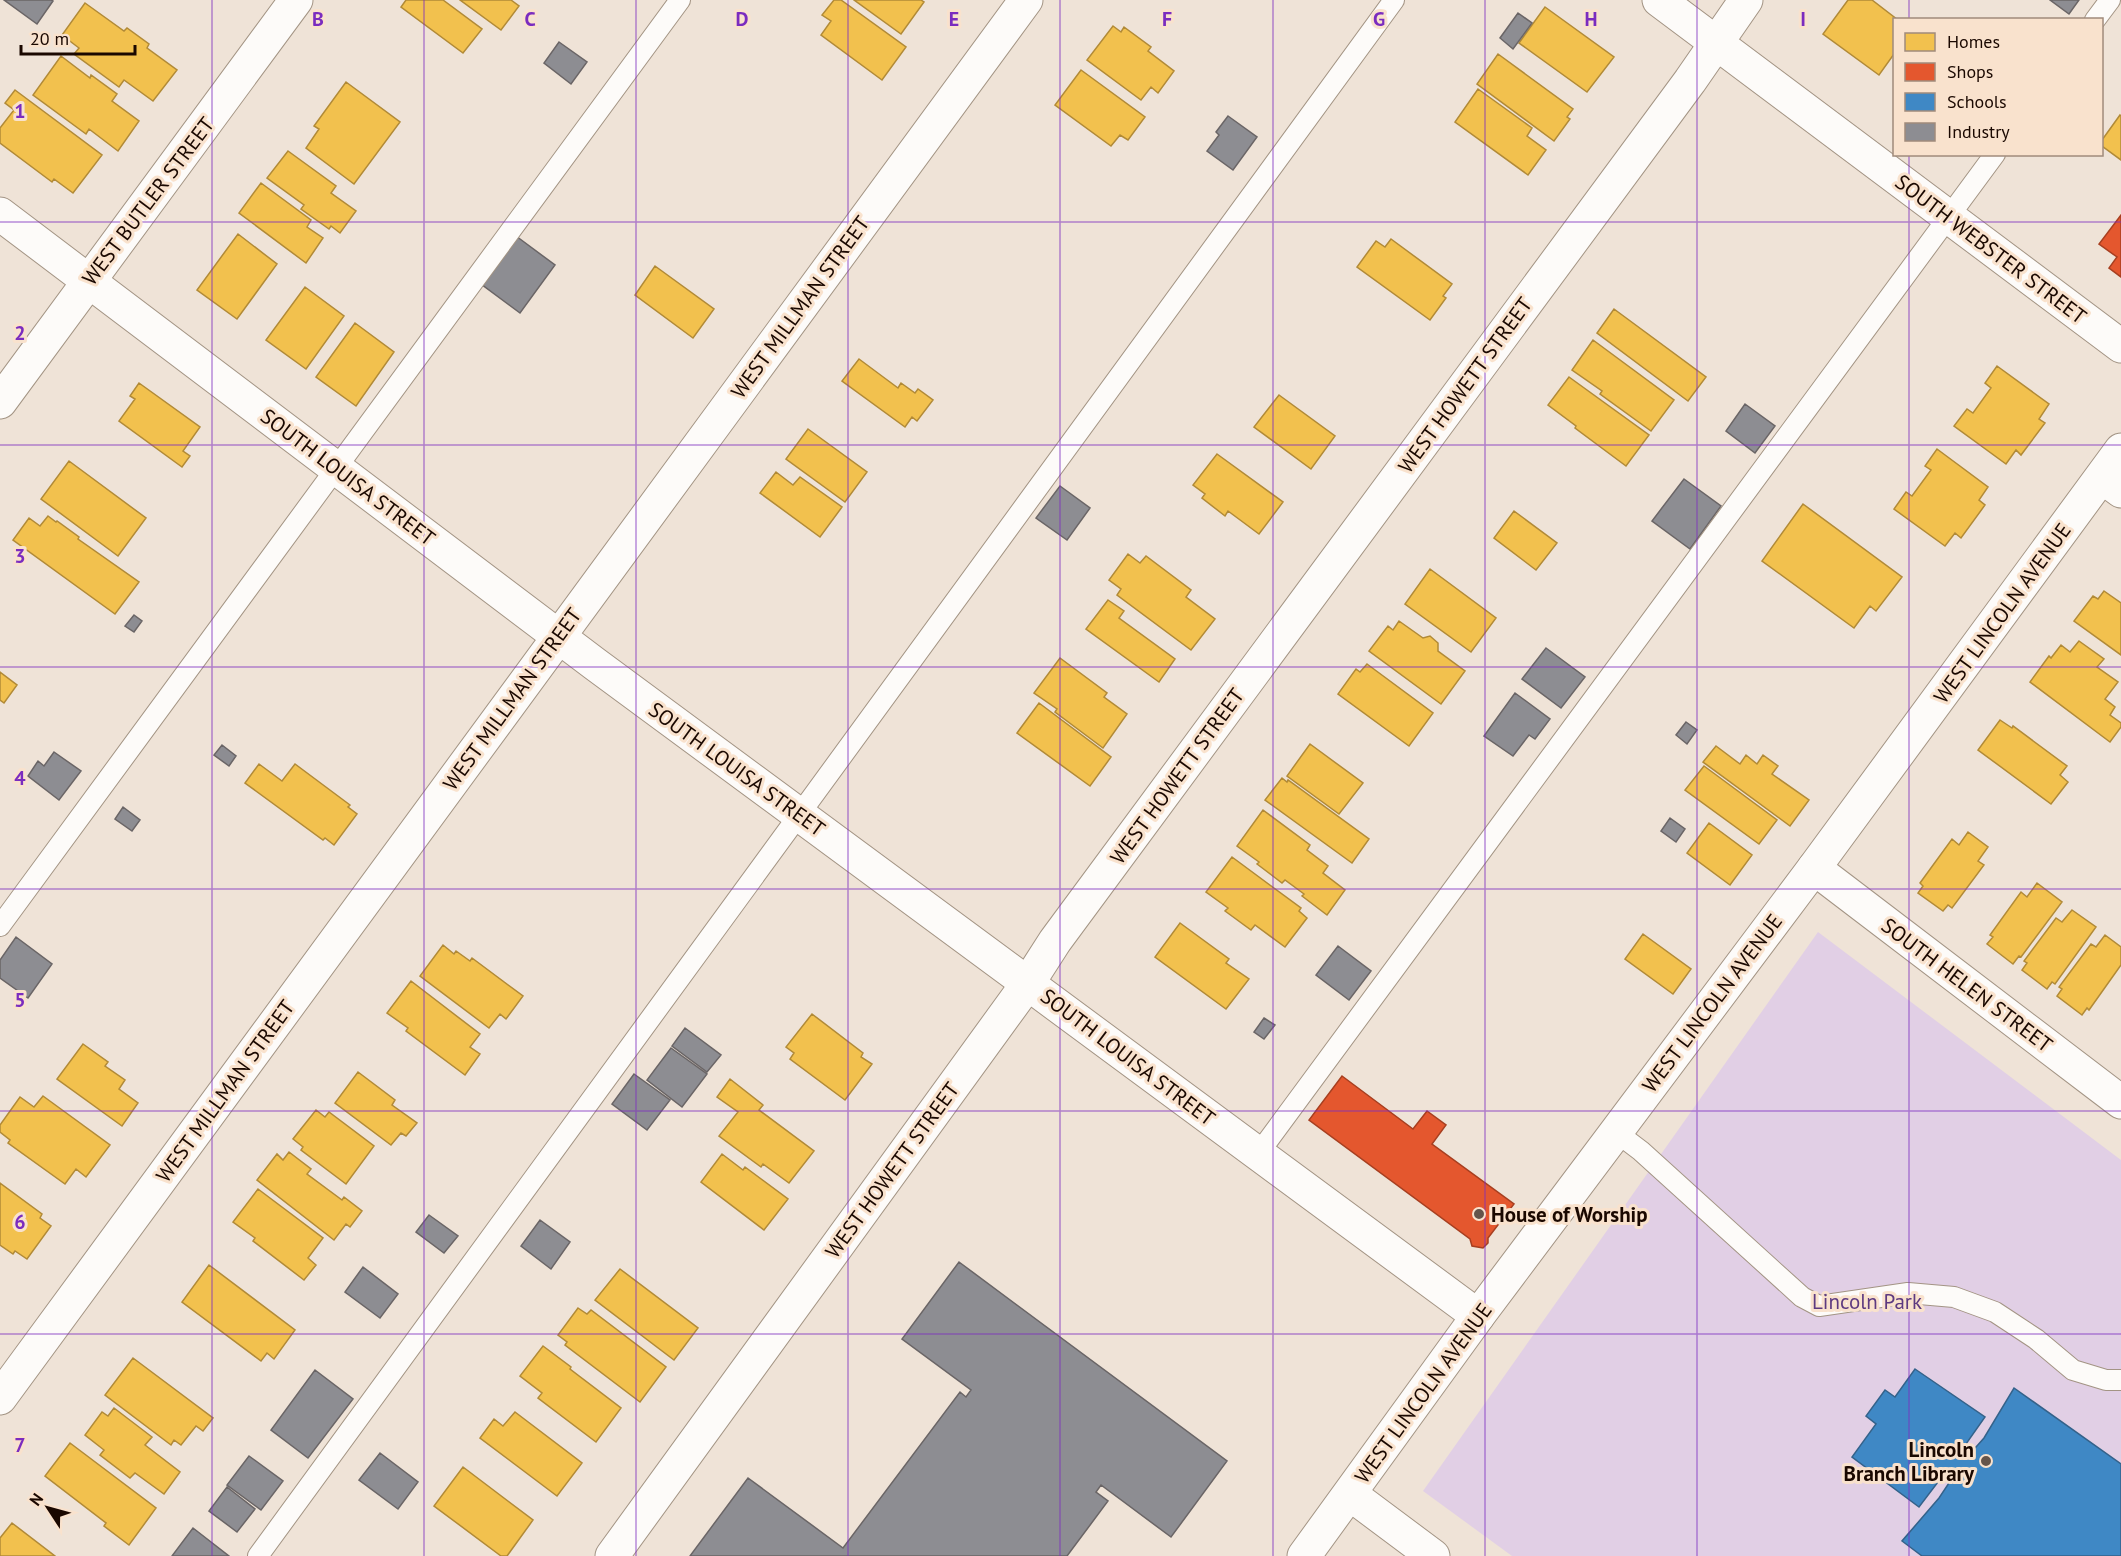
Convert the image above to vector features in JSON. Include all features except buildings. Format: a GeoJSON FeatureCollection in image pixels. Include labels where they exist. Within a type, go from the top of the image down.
{"type":"FeatureCollection","features":[{"type":"Feature","properties":{"kind":"street","name":"WEST BUTLER STREET"},"geometry":{"type":"LineString","coordinates":[[0,402],[296,0]]}},
{"type":"Feature","properties":{"kind":"street","name":"WEST MILLMAN STREET"},"geometry":{"type":"LineString","coordinates":[[0,1398],[1026,0]]}},
{"type":"Feature","properties":{"kind":"street","name":"SOUTH WEBSTER STREET"},"geometry":{"type":"LineString","coordinates":[[1659,0],[2121,346]]}},
{"type":"Feature","properties":{"kind":"street","name":"WEST HOWETT STREET"},"geometry":{"type":"LineString","coordinates":[[612,1556],[1028,983],[1055,941],[1690,81],[1746,0]]}},
{"type":"Feature","properties":{"kind":"street","name":"SOUTH LOUISA STREET"},"geometry":{"type":"LineString","coordinates":[[0,214],[558,636],[1478,1316]]}},
{"type":"Feature","properties":{"kind":"street","name":"WEST LINCOLN AVENUE"},"geometry":{"type":"LineString","coordinates":[[1304,1556],[1478,1316],[1814,868],[2112,484],[2121,450]]}},
{"type":"Feature","properties":{"kind":"street","name":"SOUTH HELEN STREET"},"geometry":{"type":"LineString","coordinates":[[1814,868],[2121,1102]]}},
{"type":"Feature","properties":{"kind":"street"},"geometry":{"type":"LineString","coordinates":[[1350,1494],[1433,1556]]}},
{"type":"Feature","properties":{"kind":"lane"},"geometry":{"type":"LineString","coordinates":[[0,926],[680,0]]}},
{"type":"Feature","properties":{"kind":"lane"},"geometry":{"type":"LineString","coordinates":[[258,1556],[1394,0]]}},
{"type":"Feature","properties":{"kind":"lane"},"geometry":{"type":"LineString","coordinates":[[2096,18],[2110,0]]}},
{"type":"Feature","properties":{"kind":"lane"},"geometry":{"type":"LineString","coordinates":[[1258,1154],[1994,156]]}},
{"type":"Feature","properties":{"kind":"lane"},"geometry":{"type":"LineString","coordinates":[[1616,1132],[1641,1151],[1802,1297],[1819,1306],[1908,1293],[1954,1297],[1995,1312],[2036,1339],[2073,1370],[2106,1380],[2121,1380]]}},
{"type":"Feature","properties":{"kind":"green space","name":"Lincoln Park"},"geometry":{"type":"Polygon","coordinates":[[[1818,932],[2121,1160],[2121,1556],[1512,1556],[1423,1491],[1818,932]]]}},
{"type":"Feature","properties":{"kind":"place","name":"House of Worship"},"geometry":{"type":"Point","coordinates":[1479,1214]}},
{"type":"Feature","properties":{"kind":"place","name":"Lincoln Branch Library"},"geometry":{"type":"Point","coordinates":[1986,1461]}}]}
